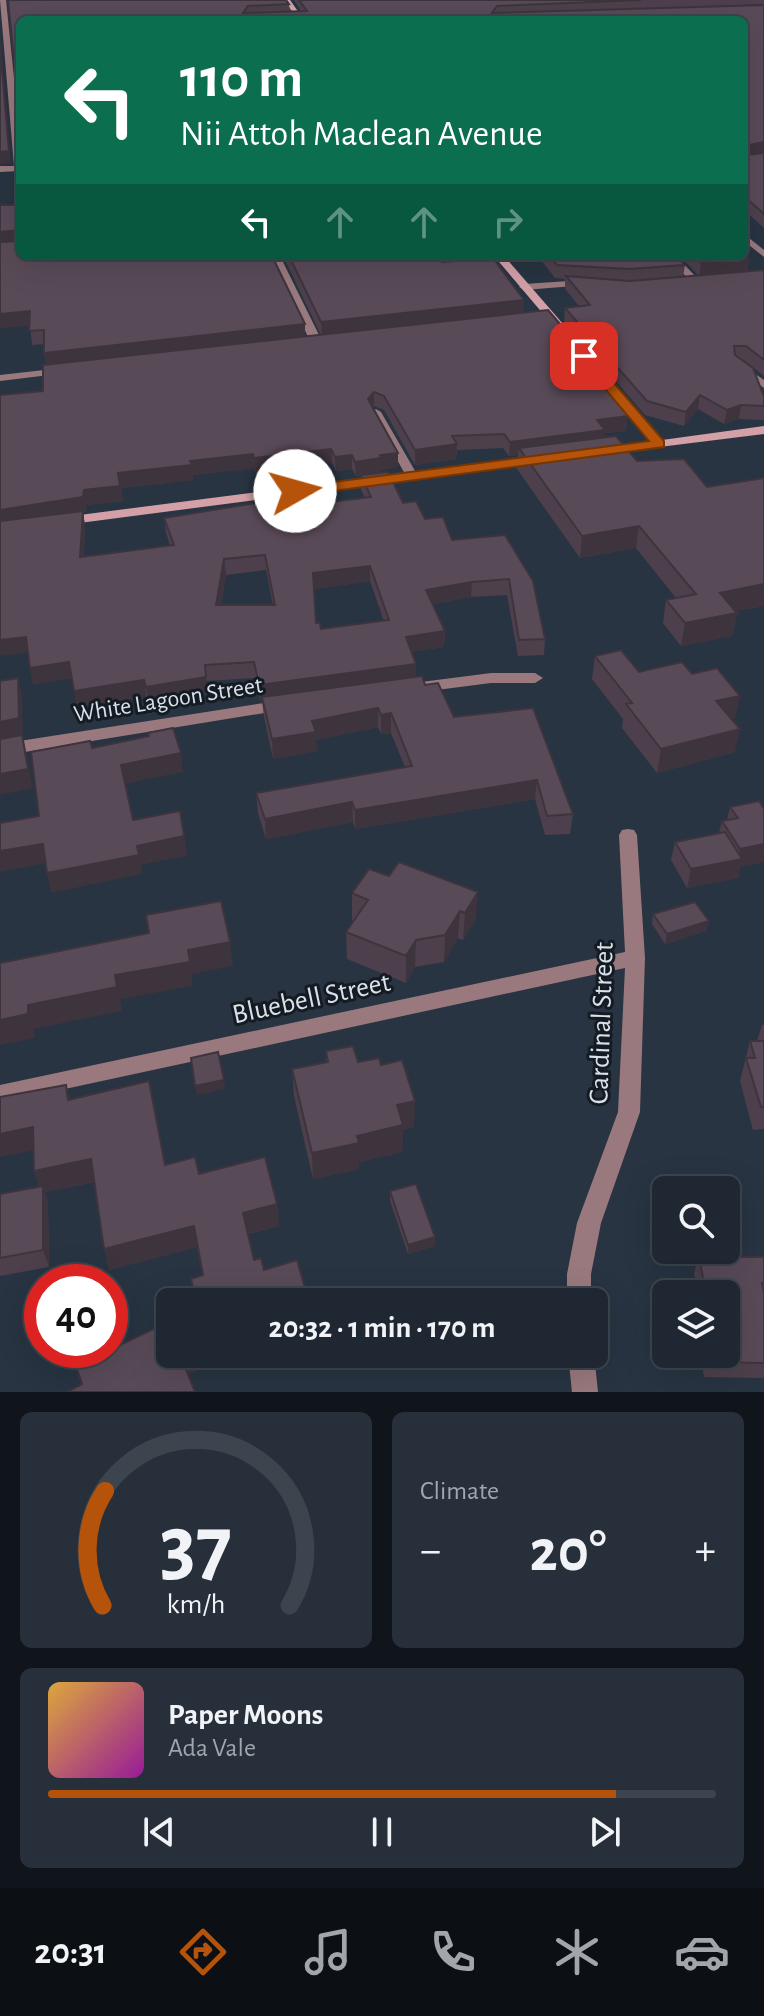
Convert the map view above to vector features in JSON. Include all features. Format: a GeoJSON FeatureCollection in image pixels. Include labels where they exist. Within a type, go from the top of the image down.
{"type":"FeatureCollection","features":[{"type":"Feature","properties":{"kind":"street"},"geometry":{"type":"LineString","coordinates":[[3,0],[12,38],[6,44],[16,139]]}},
{"type":"Feature","properties":{"kind":"street"},"geometry":{"type":"LineString","coordinates":[[277,260],[316,341]]}},
{"type":"Feature","properties":{"kind":"street"},"geometry":{"type":"LineString","coordinates":[[502,260],[571,340]]}},
{"type":"Feature","properties":{"kind":"street"},"geometry":{"type":"LineString","coordinates":[[535,318],[551,316]]}},
{"type":"Feature","properties":{"kind":"street"},"geometry":{"type":"LineString","coordinates":[[301,343],[332,340]]}},
{"type":"Feature","properties":{"kind":"street"},"geometry":{"type":"LineString","coordinates":[[0,378],[79,369]]}},
{"type":"Feature","properties":{"kind":"street"},"geometry":{"type":"LineString","coordinates":[[600,375],[659,444]]}},
{"type":"Feature","properties":{"kind":"street"},"geometry":{"type":"LineString","coordinates":[[597,452],[764,430]]}},
{"type":"Feature","properties":{"kind":"street"},"geometry":{"type":"LineString","coordinates":[[46,524],[551,458]]}},
{"type":"Feature","properties":{"kind":"street"},"geometry":{"type":"LineString","coordinates":[[399,690],[491,678],[535,678]]}},
{"type":"Feature","properties":{"kind":"street","name":"White Lagoon Street"},"geometry":{"type":"LineString","coordinates":[[0,750],[308,702]]}},
{"type":"Feature","properties":{"kind":"street","name":"Cardinal Street"},"geometry":{"type":"LineString","coordinates":[[579,1288],[589,1223],[629,1112],[635,958],[628,835]]}},
{"type":"Feature","properties":{"kind":"street","name":"Bluebell Street"},"geometry":{"type":"LineString","coordinates":[[0,1094],[635,958]]}},
{"type":"Feature","properties":{"kind":"street"},"geometry":{"type":"LineString","coordinates":[[582,1368],[585,1392]]}},
{"type":"Feature","properties":{"kind":"lane"},"geometry":{"type":"LineString","coordinates":[[748,240],[764,254]]}},
{"type":"Feature","properties":{"kind":"lane"},"geometry":{"type":"LineString","coordinates":[[675,260],[695,281]]}},
{"type":"Feature","properties":{"kind":"lane"},"geometry":{"type":"LineString","coordinates":[[682,282],[709,280]]}},
{"type":"Feature","properties":{"kind":"lane"},"geometry":{"type":"LineString","coordinates":[[524,287],[567,283],[596,285]]}},
{"type":"Feature","properties":{"kind":"lane"},"geometry":{"type":"LineString","coordinates":[[738,364],[764,385]]}},
{"type":"Feature","properties":{"kind":"lane"},"geometry":{"type":"LineString","coordinates":[[376,412],[412,476]]}},
{"type":"Feature","properties":{"kind":"building"},"geometry":{"type":"Polygon","coordinates":[[[8,0],[286,0],[289,4],[248,6],[243,13],[307,11],[299,0],[641,0],[497,6],[492,13],[764,5],[764,142],[748,145],[748,16],[16,16],[16,81],[8,0]]]}},
{"type":"Feature","properties":{"kind":"building"},"geometry":{"type":"Polygon","coordinates":[[[0,45],[9,151],[0,152],[0,45]]]}},
{"type":"Feature","properties":{"kind":"building"},"geometry":{"type":"Polygon","coordinates":[[[764,153],[764,214],[748,200],[748,155],[764,153]]]}},
{"type":"Feature","properties":{"kind":"building"},"geometry":{"type":"Polygon","coordinates":[[[0,205],[16,205],[16,230],[0,232],[0,205]]]}},
{"type":"Feature","properties":{"kind":"building"},"geometry":{"type":"Polygon","coordinates":[[[16,241],[16,260],[274,260],[305,324],[44,353],[44,330],[29,331],[30,311],[0,314],[0,242],[16,241]]]}},
{"type":"Feature","properties":{"kind":"building"},"geometry":{"type":"Polygon","coordinates":[[[291,260],[494,260],[524,300],[321,322],[291,260]]]}},
{"type":"Feature","properties":{"kind":"building"},"geometry":{"type":"Polygon","coordinates":[[[553,260],[680,260],[685,265],[630,269],[557,265],[553,260]]]}},
{"type":"Feature","properties":{"kind":"building"},"geometry":{"type":"Polygon","coordinates":[[[698,260],[737,260],[701,263],[698,260]]]}},
{"type":"Feature","properties":{"kind":"building"},"geometry":{"type":"Polygon","coordinates":[[[764,270],[764,360],[746,346],[734,346],[735,355],[753,368],[764,397],[764,406],[741,405],[727,410],[700,395],[686,412],[647,401],[565,308],[590,305],[566,276],[630,281],[764,270]]]}},
{"type":"Feature","properties":{"kind":"building"},"geometry":{"type":"Polygon","coordinates":[[[548,310],[620,394],[608,391],[628,416],[597,420],[605,430],[510,442],[504,434],[452,436],[457,444],[415,450],[384,396],[374,392],[368,399],[398,453],[355,462],[352,455],[335,457],[331,449],[254,458],[253,454],[190,461],[192,465],[118,473],[120,486],[84,490],[83,497],[0,510],[0,395],[43,391],[43,365],[548,310]]]}},
{"type":"Feature","properties":{"kind":"building"},"geometry":{"type":"Polygon","coordinates":[[[616,436],[637,461],[684,459],[707,487],[764,478],[764,584],[720,593],[737,613],[685,623],[666,600],[696,594],[639,526],[582,536],[519,448],[616,436]]]}},
{"type":"Feature","properties":{"kind":"building"},"geometry":{"type":"Polygon","coordinates":[[[388,472],[403,503],[416,501],[425,519],[443,517],[452,540],[505,535],[533,581],[545,639],[519,640],[509,579],[426,590],[445,631],[406,637],[416,664],[259,685],[254,662],[205,665],[206,677],[146,687],[144,680],[74,691],[69,662],[30,668],[26,637],[0,640],[0,521],[83,511],[80,557],[174,545],[164,518],[280,499],[283,508],[371,497],[361,475],[388,472]],[[265,555],[224,559],[216,605],[275,605],[265,555]],[[370,566],[313,573],[316,623],[320,623],[321,629],[389,620],[370,566]]]}},
{"type":"Feature","properties":{"kind":"building"},"geometry":{"type":"Polygon","coordinates":[[[621,650],[639,672],[682,662],[692,674],[717,668],[740,696],[716,701],[740,729],[661,749],[626,704],[632,703],[595,656],[621,650]]]}},
{"type":"Feature","properties":{"kind":"building"},"geometry":{"type":"Polygon","coordinates":[[[422,676],[425,685],[438,683],[454,717],[533,708],[573,814],[547,816],[537,780],[355,810],[352,802],[265,819],[256,793],[412,766],[391,713],[381,715],[378,708],[312,721],[316,732],[272,739],[262,697],[422,676]]]}},
{"type":"Feature","properties":{"kind":"building"},"geometry":{"type":"Polygon","coordinates":[[[18,678],[19,718],[0,722],[0,681],[18,678]]]}},
{"type":"Feature","properties":{"kind":"building"},"geometry":{"type":"Polygon","coordinates":[[[173,728],[181,753],[121,765],[133,820],[180,811],[184,836],[137,846],[139,855],[47,873],[43,844],[0,851],[0,823],[39,816],[31,752],[90,741],[92,748],[173,728]]]}},
{"type":"Feature","properties":{"kind":"building"},"geometry":{"type":"Polygon","coordinates":[[[22,735],[28,769],[0,774],[0,739],[22,735]]]}},
{"type":"Feature","properties":{"kind":"building"},"geometry":{"type":"Polygon","coordinates":[[[759,801],[764,809],[764,844],[740,849],[722,821],[738,818],[730,807],[759,801]]]}},
{"type":"Feature","properties":{"kind":"building"},"geometry":{"type":"Polygon","coordinates":[[[725,832],[742,859],[691,869],[675,842],[725,832]]]}},
{"type":"Feature","properties":{"kind":"building"},"geometry":{"type":"Polygon","coordinates":[[[399,862],[478,892],[465,913],[460,911],[445,935],[416,940],[406,956],[346,932],[368,900],[352,893],[369,869],[389,876],[399,862]]]}},
{"type":"Feature","properties":{"kind":"building"},"geometry":{"type":"Polygon","coordinates":[[[221,901],[230,942],[188,950],[190,962],[115,975],[117,987],[28,1005],[28,1014],[0,1020],[0,963],[149,933],[146,915],[221,901]]]}},
{"type":"Feature","properties":{"kind":"building"},"geometry":{"type":"Polygon","coordinates":[[[695,902],[709,921],[667,934],[653,914],[695,902]]]}},
{"type":"Feature","properties":{"kind":"building"},"geometry":{"type":"Polygon","coordinates":[[[750,1041],[764,1041],[764,1107],[761,1107],[746,1058],[755,1058],[750,1041]]]}},
{"type":"Feature","properties":{"kind":"building"},"geometry":{"type":"Polygon","coordinates":[[[353,1046],[358,1062],[379,1058],[381,1065],[402,1060],[415,1101],[397,1105],[403,1125],[357,1136],[359,1143],[312,1153],[292,1069],[328,1062],[326,1051],[353,1046]]]}},
{"type":"Feature","properties":{"kind":"building"},"geometry":{"type":"Polygon","coordinates":[[[218,1052],[224,1080],[195,1086],[191,1058],[218,1052]]]}},
{"type":"Feature","properties":{"kind":"building"},"geometry":{"type":"Polygon","coordinates":[[[149,1081],[165,1165],[195,1157],[199,1174],[265,1157],[277,1204],[243,1213],[254,1260],[261,1258],[264,1270],[297,1260],[305,1288],[193,1288],[191,1279],[203,1275],[194,1226],[104,1249],[91,1159],[34,1171],[33,1127],[0,1134],[0,1097],[66,1085],[68,1100],[149,1081]]]}},
{"type":"Feature","properties":{"kind":"building"},"geometry":{"type":"Polygon","coordinates":[[[416,1184],[435,1237],[408,1245],[390,1191],[416,1184]]]}},
{"type":"Feature","properties":{"kind":"building"},"geometry":{"type":"Polygon","coordinates":[[[43,1186],[43,1250],[0,1258],[0,1194],[43,1186]]]}},
{"type":"Feature","properties":{"kind":"building"},"geometry":{"type":"Polygon","coordinates":[[[740,1257],[764,1257],[764,1363],[740,1363],[740,1280],[703,1280],[700,1264],[740,1264],[740,1257]]]}},
{"type":"Feature","properties":{"kind":"building"},"geometry":{"type":"Polygon","coordinates":[[[156,1328],[156,1368],[186,1368],[195,1392],[67,1392],[82,1384],[77,1368],[128,1368],[128,1341],[156,1328]]]}},
{"type":"Feature","properties":{"kind":"route"},"geometry":{"type":"LineString","coordinates":[[295,491],[659,444],[584,356]]}}]}
